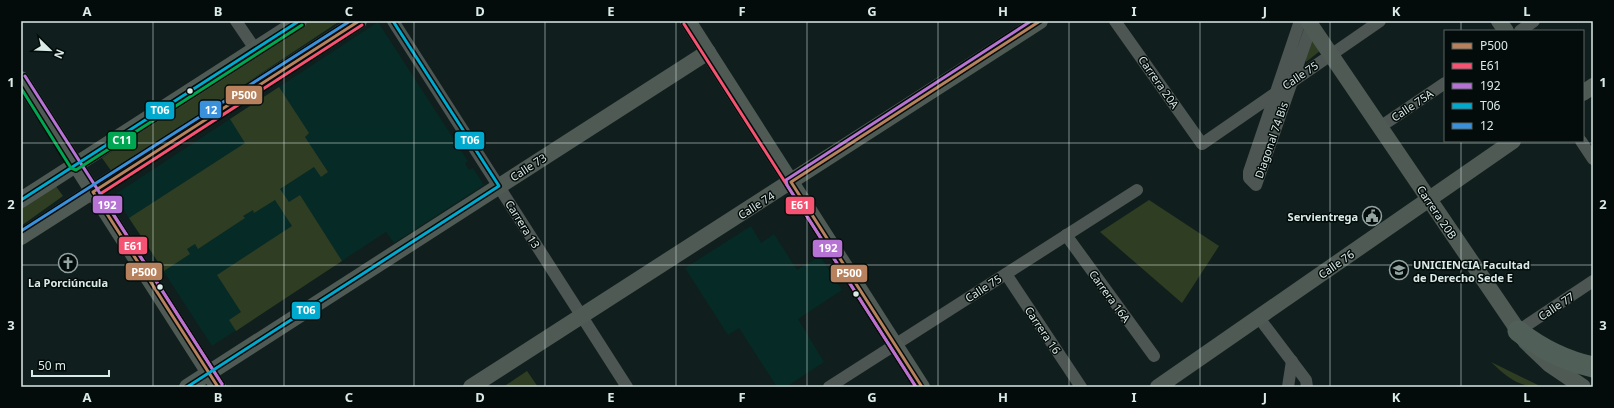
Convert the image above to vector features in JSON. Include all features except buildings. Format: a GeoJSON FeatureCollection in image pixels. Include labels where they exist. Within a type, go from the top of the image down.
{"type":"FeatureCollection","features":[{"type":"Feature","properties":{"kind":"highway"},"geometry":{"type":"LineString","coordinates":[[1518,331],[1534,344],[1553,354],[1593,367]]}},
{"type":"Feature","properties":{"kind":"main road"},"geometry":{"type":"LineString","coordinates":[[21,200],[299,21]]}},
{"type":"Feature","properties":{"kind":"main road"},"geometry":{"type":"LineString","coordinates":[[21,237],[358,21]]}},
{"type":"Feature","properties":{"kind":"main road"},"geometry":{"type":"LineString","coordinates":[[688,21],[922,387]]}},
{"type":"Feature","properties":{"kind":"main road","name":"Calle 74"},"geometry":{"type":"LineString","coordinates":[[471,387],[1040,21]]}},
{"type":"Feature","properties":{"kind":"main road"},"geometry":{"type":"LineString","coordinates":[[1499,21],[1505,30]]}},
{"type":"Feature","properties":{"kind":"main road","name":"Carrera 20B"},"geometry":{"type":"LineString","coordinates":[[1308,22],[1518,331],[1542,359],[1583,387]]}},
{"type":"Feature","properties":{"kind":"main road","name":"Calle 73"},"geometry":{"type":"LineString","coordinates":[[187,387],[708,52]]}},
{"type":"Feature","properties":{"kind":"main road"},"geometry":{"type":"LineString","coordinates":[[21,79],[218,387]]}},
{"type":"Feature","properties":{"kind":"main road"},"geometry":{"type":"LineString","coordinates":[[1584,92],[1593,86]]}},
{"type":"Feature","properties":{"kind":"main road","name":"Calle 76"},"geometry":{"type":"LineString","coordinates":[[1168,384],[1259,318],[1512,142]]}},
{"type":"Feature","properties":{"kind":"street"},"geometry":{"type":"LineString","coordinates":[[236,21],[255,49]]}},
{"type":"Feature","properties":{"kind":"street","name":"Carrera 13"},"geometry":{"type":"LineString","coordinates":[[393,21],[627,387]]}},
{"type":"Feature","properties":{"kind":"street","name":"Carrera 20A"},"geometry":{"type":"LineString","coordinates":[[1115,21],[1202,144]]}},
{"type":"Feature","properties":{"kind":"street","name":"Calle 75"},"geometry":{"type":"LineString","coordinates":[[1202,144],[1276,91],[1380,21]]}},
{"type":"Feature","properties":{"kind":"street"},"geometry":{"type":"LineString","coordinates":[[1521,30],[1534,21]]}},
{"type":"Feature","properties":{"kind":"street","name":"Diagonal 74 Bis"},"geometry":{"type":"LineString","coordinates":[[1308,22],[1292,80],[1256,185],[1249,178],[1248,172],[1276,91],[1308,22]]}},
{"type":"Feature","properties":{"kind":"street","name":"Calle 75A"},"geometry":{"type":"LineString","coordinates":[[1380,127],[1444,84]]}},
{"type":"Feature","properties":{"kind":"street"},"geometry":{"type":"LineString","coordinates":[[1582,142],[1593,159]]}},
{"type":"Feature","properties":{"kind":"street","name":"Calle 75"},"geometry":{"type":"LineString","coordinates":[[829,387],[1137,190]]}},
{"type":"Feature","properties":{"kind":"street","name":"Carrera 16A"},"geometry":{"type":"LineString","coordinates":[[1066,235],[1154,356]]}},
{"type":"Feature","properties":{"kind":"street","name":"Carrera 16"},"geometry":{"type":"LineString","coordinates":[[1006,274],[1081,387]]}},
{"type":"Feature","properties":{"kind":"street","name":"Calle 77"},"geometry":{"type":"LineString","coordinates":[[1518,331],[1593,281]]}},
{"type":"Feature","properties":{"kind":"street"},"geometry":{"type":"LineString","coordinates":[[1259,318],[1306,380],[1307,387]]}},
{"type":"Feature","properties":{"kind":"street"},"geometry":{"type":"LineString","coordinates":[[1288,387],[1292,361]]}},
{"type":"Feature","properties":{"kind":"shaded area"},"geometry":{"type":"Polygon","coordinates":[[[309,21],[340,21],[112,172],[102,158],[309,21]]]}},
{"type":"Feature","properties":{"kind":"shaded area"},"geometry":{"type":"Polygon","coordinates":[[[378,22],[468,161],[465,163],[469,170],[473,168],[484,185],[394,243],[386,232],[212,346],[114,195],[378,22]]]}},
{"type":"Feature","properties":{"kind":"shaded area"},"geometry":{"type":"Polygon","coordinates":[[[1312,38],[1320,51],[1306,62],[1305,58],[1312,38]]]}},
{"type":"Feature","properties":{"kind":"shaded area"},"geometry":{"type":"Polygon","coordinates":[[[279,87],[309,133],[305,137],[328,172],[321,177],[314,167],[280,189],[289,202],[300,195],[342,261],[236,331],[229,320],[241,312],[217,275],[292,226],[275,200],[254,213],[253,210],[243,216],[245,218],[198,249],[195,244],[187,249],[190,254],[164,271],[129,218],[245,143],[230,119],[279,87]]]}},
{"type":"Feature","properties":{"kind":"shaded area"},"geometry":{"type":"Polygon","coordinates":[[[55,185],[63,196],[21,226],[21,208],[55,185]]]}},
{"type":"Feature","properties":{"kind":"shaded area"},"geometry":{"type":"Polygon","coordinates":[[[1149,200],[1219,246],[1182,303],[1100,232],[1149,200]]]}},
{"type":"Feature","properties":{"kind":"shaded area"},"geometry":{"type":"Polygon","coordinates":[[[751,226],[761,243],[774,234],[797,270],[820,256],[842,290],[798,319],[824,362],[786,387],[777,387],[739,328],[728,335],[685,268],[751,226]]]}},
{"type":"Feature","properties":{"kind":"shaded area"},"geometry":{"type":"Polygon","coordinates":[[[1491,362],[1542,387],[1534,387],[1520,383],[1508,377],[1491,362]]]}},
{"type":"Feature","properties":{"kind":"shaded area"},"geometry":{"type":"Polygon","coordinates":[[[527,371],[538,387],[503,387],[527,371]]]}},
{"type":"Feature","properties":{"kind":"transit line","name":"T06"},"geometry":{"type":"LineString","coordinates":[[21,200],[299,21]]}},
{"type":"Feature","properties":{"kind":"transit line","name":"12"},"geometry":{"type":"LineString","coordinates":[[21,231],[350,21]]}},
{"type":"Feature","properties":{"kind":"transit line","name":"P500"},"geometry":{"type":"LineString","coordinates":[[218,387],[93,192],[359,21]]}},
{"type":"Feature","properties":{"kind":"transit line","name":"T06"},"geometry":{"type":"LineString","coordinates":[[187,387],[499,186],[393,21]]}},
{"type":"Feature","properties":{"kind":"transit line","name":"192"},"geometry":{"type":"LineString","coordinates":[[916,387],[787,185],[786,180],[1031,21]]}},
{"type":"Feature","properties":{"kind":"transit line","name":"P500"},"geometry":{"type":"LineString","coordinates":[[922,387],[791,182],[1040,21]]}},
{"type":"Feature","properties":{"kind":"transit line","name":"E61"},"geometry":{"type":"LineString","coordinates":[[684,24],[916,387]]}},
{"type":"Feature","properties":{"kind":"transit line","name":"C11"},"geometry":{"type":"LineString","coordinates":[[21,88],[71,168],[76,170],[302,25]]}},
{"type":"Feature","properties":{"kind":"transit line","name":"E61"},"geometry":{"type":"LineString","coordinates":[[222,384],[100,194],[362,25]]}},
{"type":"Feature","properties":{"kind":"transit line","name":"192"},"geometry":{"type":"LineString","coordinates":[[25,76],[222,384]]}},
{"type":"Feature","properties":{"kind":"place","name":"Servientrega"},"geometry":{"type":"Point","coordinates":[1372,216]}},
{"type":"Feature","properties":{"kind":"place","name":"La Porciúncula"},"geometry":{"type":"Point","coordinates":[68,263]}},
{"type":"Feature","properties":{"kind":"place","name":"UNICIENCIA Facultad de Derecho Sede E"},"geometry":{"type":"Point","coordinates":[1399,270]}}]}
